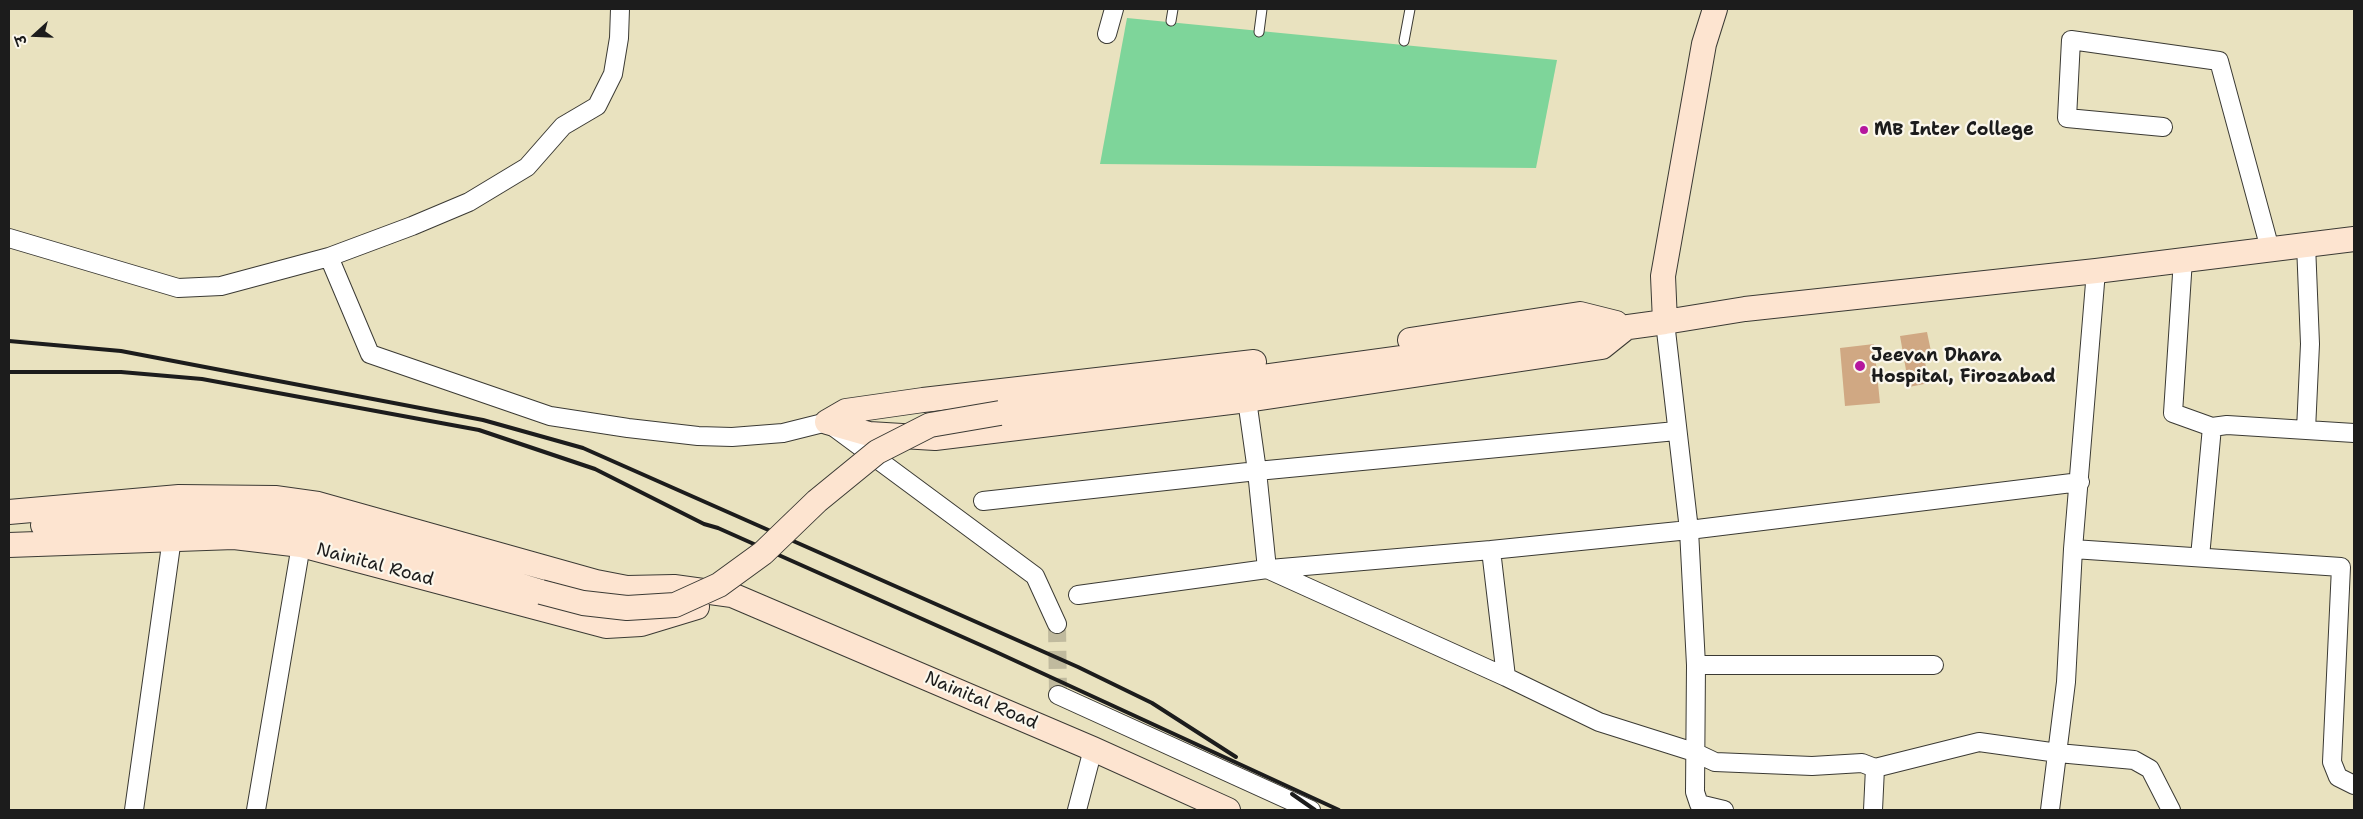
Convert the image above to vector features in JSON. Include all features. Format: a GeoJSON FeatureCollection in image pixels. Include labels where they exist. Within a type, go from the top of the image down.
{"type":"FeatureCollection","features":[{"type":"Feature","properties":{"kind":"street"},"geometry":{"type":"LineString","coordinates":[[9,238],[178,288],[221,286],[329,257],[412,226],[469,202],[527,167],[563,126],[597,106],[613,74],[619,38],[620,9]]}},
{"type":"Feature","properties":{"kind":"street"},"geometry":{"type":"LineString","coordinates":[[1108,34],[1114,9]]}},
{"type":"Feature","properties":{"kind":"street"},"geometry":{"type":"LineString","coordinates":[[1715,9],[1704,44],[1663,276],[1665,322],[1676,431],[1689,530],[1696,665],[1694,752],[1697,800],[1699,804],[1724,810]]}},
{"type":"Feature","properties":{"kind":"street"},"geometry":{"type":"LineString","coordinates":[[2162,126],[2067,118],[2071,40],[2219,60],[2270,249]]}},
{"type":"Feature","properties":{"kind":"street","name":"Nainital Road"},"geometry":{"type":"LineString","coordinates":[[9,527],[215,516],[303,523],[368,540],[583,603],[627,608],[675,605],[719,585],[763,553],[817,501],[877,452],[930,425],[1000,413],[1665,322],[1745,309],[2096,271],[2354,239]]}},
{"type":"Feature","properties":{"kind":"street"},"geometry":{"type":"LineString","coordinates":[[2306,244],[2310,344],[2306,430]]}},
{"type":"Feature","properties":{"kind":"street"},"geometry":{"type":"LineString","coordinates":[[329,257],[370,354],[550,416],[698,436],[783,433],[827,422],[846,411],[1308,356],[1580,314],[1628,326]]}},
{"type":"Feature","properties":{"kind":"street"},"geometry":{"type":"LineString","coordinates":[[2183,260],[2173,413],[2212,427],[2227,425],[2354,433]]}},
{"type":"Feature","properties":{"kind":"street"},"geometry":{"type":"LineString","coordinates":[[2050,810],[2066,682],[2073,549],[2096,271]]}},
{"type":"Feature","properties":{"kind":"street"},"geometry":{"type":"LineString","coordinates":[[827,422],[869,434],[935,438],[1247,400],[1602,347],[1628,326]]}},
{"type":"Feature","properties":{"kind":"street"},"geometry":{"type":"LineString","coordinates":[[1247,400],[1257,471],[1267,569]]}},
{"type":"Feature","properties":{"kind":"street"},"geometry":{"type":"LineString","coordinates":[[827,422],[1035,576],[1057,624]]}},
{"type":"Feature","properties":{"kind":"street"},"geometry":{"type":"LineString","coordinates":[[2200,556],[2212,427]]}},
{"type":"Feature","properties":{"kind":"street"},"geometry":{"type":"LineString","coordinates":[[983,501],[1257,471],[1676,431]]}},
{"type":"Feature","properties":{"kind":"street"},"geometry":{"type":"LineString","coordinates":[[1078,595],[1267,569],[1491,550],[1689,530],[2080,482]]}},
{"type":"Feature","properties":{"kind":"street","name":"Nainital Road"},"geometry":{"type":"LineString","coordinates":[[9,512],[179,497],[275,498],[326,506],[596,582],[627,588],[674,587],[732,595],[1093,749],[1228,810]]}},
{"type":"Feature","properties":{"kind":"street","name":"Nainital Road"},"geometry":{"type":"LineString","coordinates":[[9,546],[234,536],[302,545],[606,626],[641,624],[732,595]]}},
{"type":"Feature","properties":{"kind":"street"},"geometry":{"type":"LineString","coordinates":[[134,810],[172,538]]}},
{"type":"Feature","properties":{"kind":"street"},"geometry":{"type":"LineString","coordinates":[[256,810],[302,545]]}},
{"type":"Feature","properties":{"kind":"street"},"geometry":{"type":"LineString","coordinates":[[2073,549],[2200,556],[2341,567],[2332,762],[2338,778],[2354,785]]}},
{"type":"Feature","properties":{"kind":"street"},"geometry":{"type":"LineString","coordinates":[[1491,550],[1506,677]]}},
{"type":"Feature","properties":{"kind":"street"},"geometry":{"type":"LineString","coordinates":[[1267,569],[1506,677],[1599,722],[1694,752],[1715,762],[1812,766],[1862,762],[1876,768],[1979,742],[2058,753],[2134,760],[2150,769],[2171,810]]}},
{"type":"Feature","properties":{"kind":"street"},"geometry":{"type":"LineString","coordinates":[[674,587],[674,615]]}},
{"type":"Feature","properties":{"kind":"street"},"geometry":{"type":"LineString","coordinates":[[1696,665],[1934,665]]}},
{"type":"Feature","properties":{"kind":"street"},"geometry":{"type":"LineString","coordinates":[[1058,695],[1312,810]]}},
{"type":"Feature","properties":{"kind":"street"},"geometry":{"type":"LineString","coordinates":[[1077,810],[1093,749]]}},
{"type":"Feature","properties":{"kind":"street"},"geometry":{"type":"LineString","coordinates":[[1873,810],[1876,768]]}},
{"type":"Feature","properties":{"kind":"lane"},"geometry":{"type":"LineString","coordinates":[[1171,20],[1173,9]]}},
{"type":"Feature","properties":{"kind":"lane"},"geometry":{"type":"LineString","coordinates":[[1259,32],[1262,9]]}},
{"type":"Feature","properties":{"kind":"lane"},"geometry":{"type":"LineString","coordinates":[[1404,41],[1410,9]]}},
{"type":"Feature","properties":{"kind":"green space"},"geometry":{"type":"Polygon","coordinates":[[[1127,18],[1557,60],[1536,168],[1100,164],[1127,18]]]}},
{"type":"Feature","properties":{"kind":"building"},"geometry":{"type":"Polygon","coordinates":[[[1927,332],[1933,361],[1925,362],[1929,383],[1909,387],[1900,336],[1927,332]]]}},
{"type":"Feature","properties":{"kind":"building"},"geometry":{"type":"Polygon","coordinates":[[[1874,344],[1880,403],[1845,406],[1840,348],[1874,344]]]}},
{"type":"Feature","properties":{"kind":"tunnel"},"geometry":{"type":"LineString","coordinates":[[1057,624],[1058,695]]}},
{"type":"Feature","properties":{"kind":"railway"},"geometry":{"type":"LineString","coordinates":[[9,341],[121,351],[483,420],[583,448],[1078,667],[1152,703],[1236,757]]}},
{"type":"Feature","properties":{"kind":"railway"},"geometry":{"type":"LineString","coordinates":[[9,372],[121,372],[202,379],[479,430],[595,469],[704,524],[718,528],[994,651],[1339,810]]}},
{"type":"Feature","properties":{"kind":"railway"},"geometry":{"type":"LineString","coordinates":[[1292,794],[1315,810]]}},
{"type":"Feature","properties":{"kind":"place","name":"MB Inter College"},"geometry":{"type":"Point","coordinates":[1864,130]}},
{"type":"Feature","properties":{"kind":"place","name":"Jeevan Dhara Hospital, Firozabad"},"geometry":{"type":"Point","coordinates":[1860,366]}}]}
